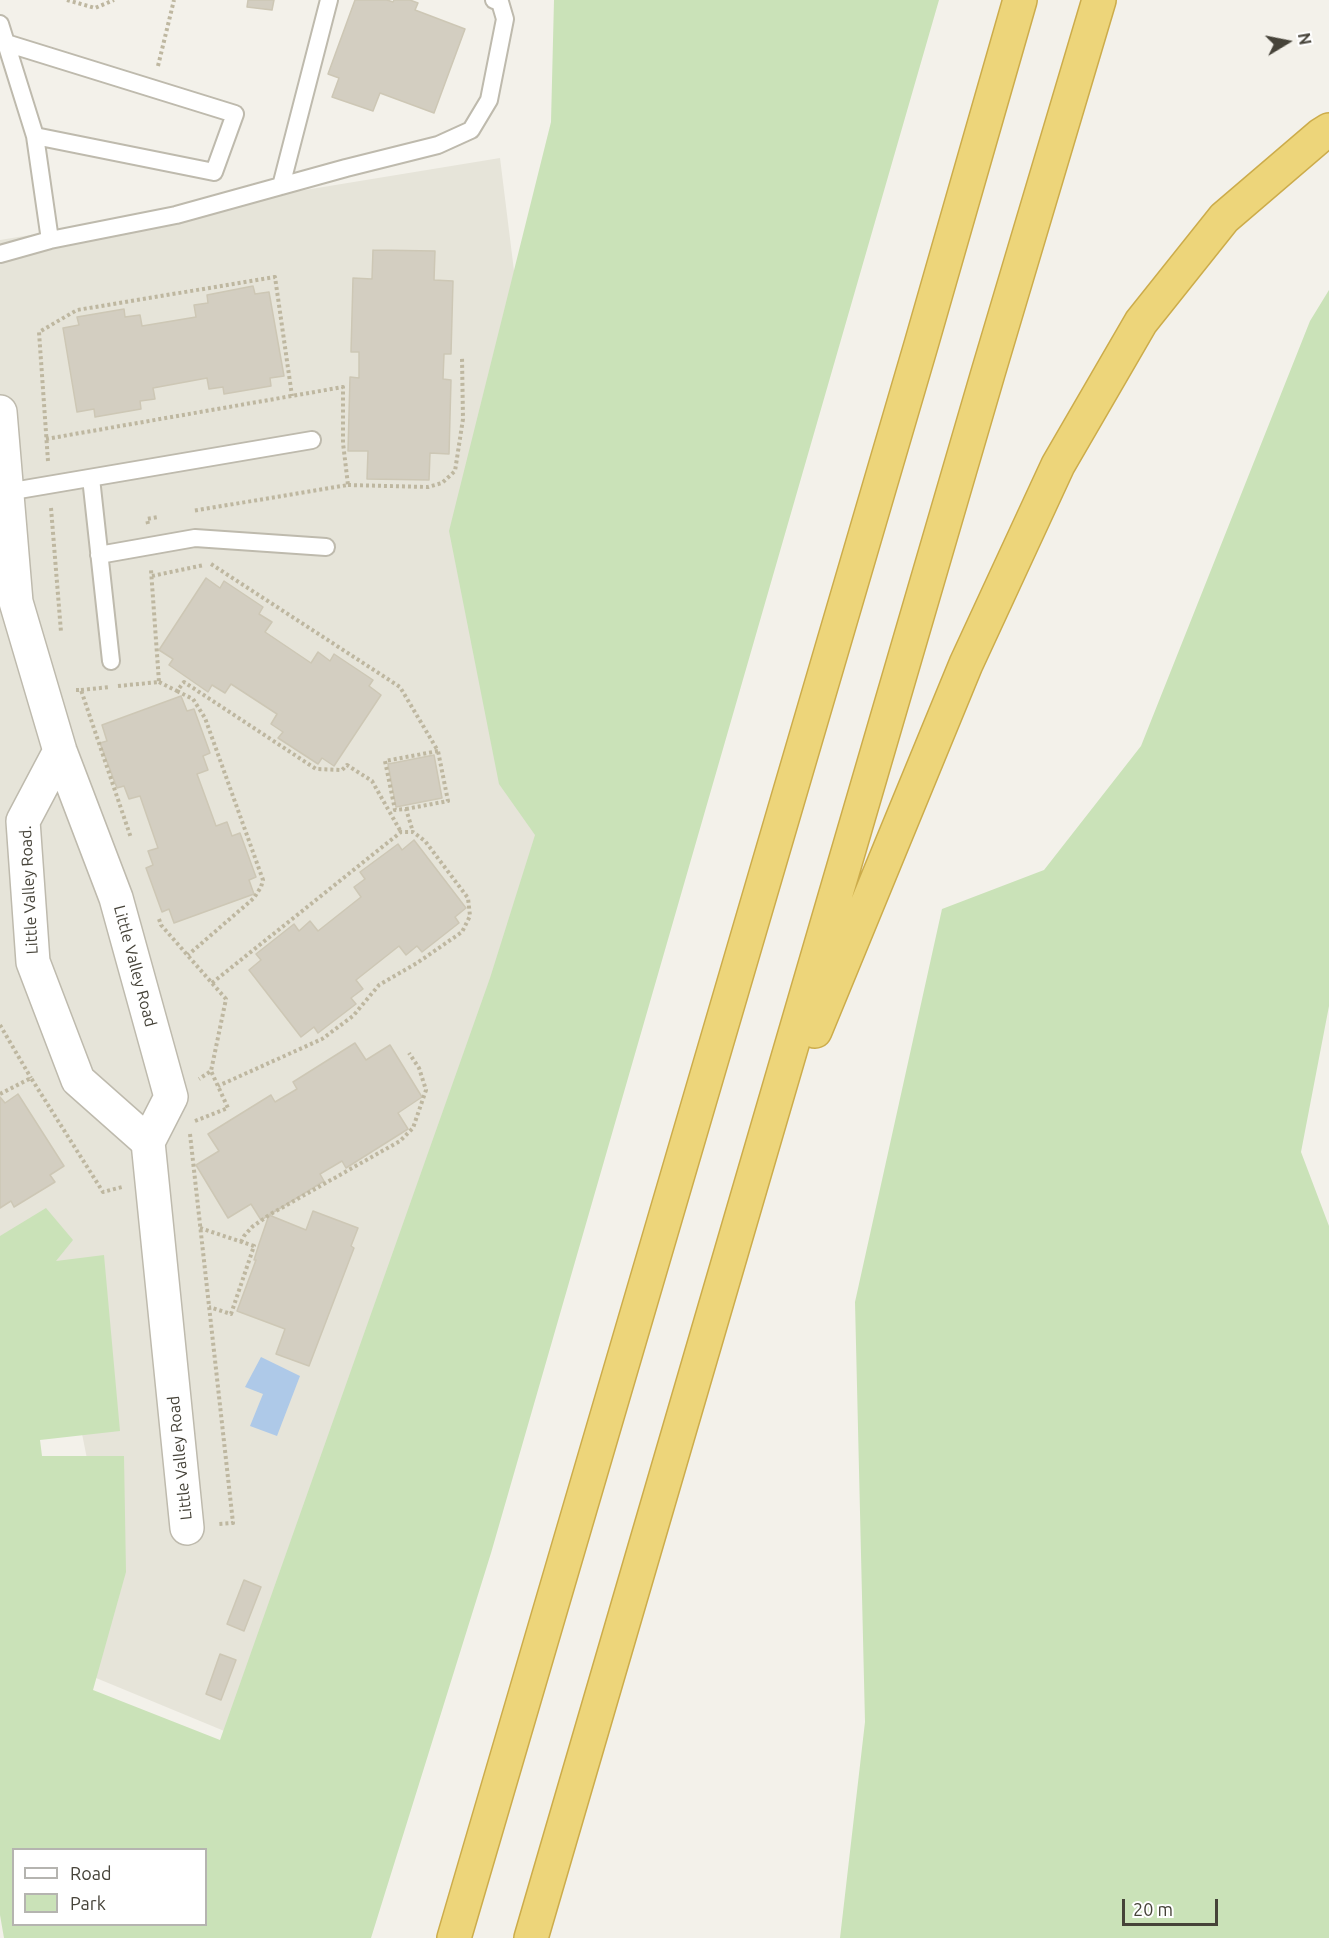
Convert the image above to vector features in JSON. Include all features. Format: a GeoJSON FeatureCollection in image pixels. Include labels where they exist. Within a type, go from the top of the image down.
{"type":"FeatureCollection","features":[{"type":"Feature","properties":{"kind":"highway"},"geometry":{"type":"LineString","coordinates":[[454,1938],[915,366],[1020,0]]}},
{"type":"Feature","properties":{"kind":"highway"},"geometry":{"type":"LineString","coordinates":[[531,1938],[1098,0]]}},
{"type":"Feature","properties":{"kind":"highway"},"geometry":{"type":"LineString","coordinates":[[749,1191],[966,664],[1058,465],[1141,322],[1224,218],[1329,130]]}},
{"type":"Feature","properties":{"kind":"street","name":"Little Valley Road"},"geometry":{"type":"LineString","coordinates":[[0,412],[16,602],[60,751],[116,898],[171,1097]]}},
{"type":"Feature","properties":{"kind":"street","name":"Little Valley Road."},"geometry":{"type":"LineString","coordinates":[[60,751],[23,821],[33,962],[78,1080],[148,1142]]}},
{"type":"Feature","properties":{"kind":"street"},"geometry":{"type":"LineString","coordinates":[[148,1142],[171,1097]]}},
{"type":"Feature","properties":{"kind":"street","name":"Little Valley Road"},"geometry":{"type":"LineString","coordinates":[[148,1142],[187,1528]]}},
{"type":"Feature","properties":{"kind":"lane"},"geometry":{"type":"LineString","coordinates":[[281,186],[328,0]]}},
{"type":"Feature","properties":{"kind":"lane"},"geometry":{"type":"LineString","coordinates":[[0,254],[50,240],[167,217],[438,145],[471,130],[489,100],[505,19],[500,2],[494,0]]}},
{"type":"Feature","properties":{"kind":"lane"},"geometry":{"type":"LineString","coordinates":[[0,24],[35,136],[50,240]]}},
{"type":"Feature","properties":{"kind":"lane"},"geometry":{"type":"LineString","coordinates":[[6,42],[235,114],[214,172],[35,136]]}},
{"type":"Feature","properties":{"kind":"lane"},"geometry":{"type":"LineString","coordinates":[[7,492],[312,440]]}},
{"type":"Feature","properties":{"kind":"lane"},"geometry":{"type":"LineString","coordinates":[[90,478],[111,661]]}},
{"type":"Feature","properties":{"kind":"lane"},"geometry":{"type":"LineString","coordinates":[[99,555],[195,538],[326,547]]}},
{"type":"Feature","properties":{"kind":"path"},"geometry":{"type":"LineString","coordinates":[[67,0],[95,8],[114,0]]}},
{"type":"Feature","properties":{"kind":"path"},"geometry":{"type":"LineString","coordinates":[[152,89],[174,0]]}},
{"type":"Feature","properties":{"kind":"path"},"geometry":{"type":"LineString","coordinates":[[61,636],[39,332],[77,310],[276,277],[292,396]]}},
{"type":"Feature","properties":{"kind":"path"},"geometry":{"type":"LineString","coordinates":[[183,513],[348,485],[428,487],[442,483],[455,471],[463,419],[462,357]]}},
{"type":"Feature","properties":{"kind":"path"},"geometry":{"type":"LineString","coordinates":[[46,439],[344,387],[343,443],[348,485]]}},
{"type":"Feature","properties":{"kind":"path"},"geometry":{"type":"LineString","coordinates":[[159,517],[147,519],[159,682]]}},
{"type":"Feature","properties":{"kind":"path"},"geometry":{"type":"LineString","coordinates":[[152,576],[210,564],[400,687],[438,751],[448,801],[392,811]]}},
{"type":"Feature","properties":{"kind":"path"},"geometry":{"type":"LineString","coordinates":[[72,691],[159,682],[193,699],[205,718],[263,880],[254,898],[188,955]]}},
{"type":"Feature","properties":{"kind":"path"},"geometry":{"type":"LineString","coordinates":[[177,691],[184,682],[316,769],[342,770],[347,765],[372,780],[392,811],[402,832]]}},
{"type":"Feature","properties":{"kind":"path"},"geometry":{"type":"LineString","coordinates":[[81,690],[134,847]]}},
{"type":"Feature","properties":{"kind":"path"},"geometry":{"type":"LineString","coordinates":[[392,811],[385,762],[438,751]]}},
{"type":"Feature","properties":{"kind":"path"},"geometry":{"type":"LineString","coordinates":[[218,1086],[322,1039],[353,1016],[379,986],[462,932],[470,916],[468,898],[424,841],[413,832],[406,808]]}},
{"type":"Feature","properties":{"kind":"path"},"geometry":{"type":"LineString","coordinates":[[212,983],[402,832],[413,832]]}},
{"type":"Feature","properties":{"kind":"path"},"geometry":{"type":"LineString","coordinates":[[157,914],[161,925],[226,999],[211,1071],[228,1108],[189,1124],[233,1522],[187,1528]]}},
{"type":"Feature","properties":{"kind":"path"},"geometry":{"type":"LineString","coordinates":[[0,1025],[103,1192],[152,1180]]}},
{"type":"Feature","properties":{"kind":"path"},"geometry":{"type":"LineString","coordinates":[[241,1242],[252,1227],[269,1215],[400,1141],[413,1128],[426,1090],[419,1068],[409,1053]]}},
{"type":"Feature","properties":{"kind":"path"},"geometry":{"type":"LineString","coordinates":[[171,1097],[211,1071]]}},
{"type":"Feature","properties":{"kind":"path"},"geometry":{"type":"LineString","coordinates":[[0,1094],[31,1078]]}},
{"type":"Feature","properties":{"kind":"path"},"geometry":{"type":"LineString","coordinates":[[200,1228],[254,1246],[231,1314],[209,1307]]}},
{"type":"Feature","properties":{"kind":"shaded area"},"geometry":{"type":"Polygon","coordinates":[[[500,158],[582,819],[246,1740],[55,1661],[99,1519],[45,1248],[0,1285],[0,240],[500,158]]]}},
{"type":"Feature","properties":{"kind":"green space"},"geometry":{"type":"Polygon","coordinates":[[[554,0],[939,0],[491,1553],[371,1938],[4,1938],[0,1915],[0,1236],[46,1208],[73,1240],[56,1261],[104,1255],[120,1431],[40,1440],[42,1456],[124,1456],[126,1572],[93,1690],[220,1740],[490,978],[535,835],[499,784],[449,531],[551,122],[554,0]]]}},
{"type":"Feature","properties":{"kind":"green space"},"geometry":{"type":"Polygon","coordinates":[[[1329,290],[1329,1006],[1301,1152],[1329,1226],[1329,1938],[840,1938],[865,1722],[855,1302],[942,909],[1044,870],[1141,746],[1310,321],[1329,290]]]}},
{"type":"Feature","properties":{"kind":"water"},"geometry":{"type":"Polygon","coordinates":[[[261,1357],[300,1376],[277,1436],[250,1426],[263,1394],[245,1387],[261,1357]]]}},
{"type":"Feature","properties":{"kind":"building"},"geometry":{"type":"Polygon","coordinates":[[[248,0],[274,0],[272,10],[247,7],[248,0]]]}},
{"type":"Feature","properties":{"kind":"building"},"geometry":{"type":"Polygon","coordinates":[[[355,0],[393,2],[394,0],[410,0],[418,3],[415,10],[465,29],[434,113],[380,93],[373,111],[332,97],[339,78],[328,74],[355,0]]]}},
{"type":"Feature","properties":{"kind":"building"},"geometry":{"type":"Polygon","coordinates":[[[373,250],[435,251],[434,280],[453,281],[451,354],[444,354],[443,379],[451,380],[449,454],[430,453],[429,480],[367,479],[368,451],[348,451],[350,377],[359,378],[359,352],[351,352],[353,278],[372,279],[373,250]]]}},
{"type":"Feature","properties":{"kind":"building"},"geometry":{"type":"Polygon","coordinates":[[[253,286],[255,294],[269,292],[284,376],[270,378],[271,386],[224,394],[223,387],[209,389],[207,378],[153,388],[155,399],[140,401],[141,409],[95,417],[94,409],[77,412],[63,328],[79,325],[77,317],[124,309],[125,317],[140,315],[142,326],[196,317],[194,305],[208,303],[207,295],[253,286]]]}},
{"type":"Feature","properties":{"kind":"building"},"geometry":{"type":"Polygon","coordinates":[[[206,578],[220,588],[224,581],[263,607],[259,614],[272,622],[265,632],[311,663],[318,652],[330,661],[334,654],[373,680],[369,686],[381,695],[334,766],[322,758],[318,764],[278,738],[283,732],[271,724],[277,714],[231,684],[225,693],[212,685],[208,692],[169,665],[173,659],[159,650],[206,578]]]}},
{"type":"Feature","properties":{"kind":"building"},"geometry":{"type":"Polygon","coordinates":[[[181,696],[187,711],[194,709],[210,753],[203,756],[208,770],[197,774],[216,826],[227,822],[232,836],[240,833],[256,877],[249,880],[254,894],[174,923],[169,909],[162,912],[146,868],[153,865],[148,851],[158,848],[140,796],[129,799],[124,786],[117,788],[100,743],[107,741],[102,725],[181,696]]]}},
{"type":"Feature","properties":{"kind":"building"},"geometry":{"type":"Polygon","coordinates":[[[434,755],[442,798],[396,807],[388,764],[434,755]]]}},
{"type":"Feature","properties":{"kind":"building"},"geometry":{"type":"Polygon","coordinates":[[[414,840],[466,908],[455,917],[459,923],[422,952],[417,946],[406,955],[399,946],[356,980],[363,989],[351,998],[356,1004],[318,1033],[314,1027],[301,1037],[249,970],[261,960],[256,954],[294,924],[299,931],[310,921],[318,931],[361,897],[354,887],[365,879],[360,872],[398,844],[402,850],[414,840]]]}},
{"type":"Feature","properties":{"kind":"building"},"geometry":{"type":"Polygon","coordinates":[[[355,1043],[366,1060],[390,1045],[422,1097],[398,1113],[408,1129],[346,1168],[342,1161],[320,1174],[324,1181],[261,1220],[251,1204],[228,1218],[196,1165],[219,1151],[208,1134],[271,1095],[275,1102],[297,1089],[293,1082],[355,1043]]]}},
{"type":"Feature","properties":{"kind":"building"},"geometry":{"type":"Polygon","coordinates":[[[18,1094],[64,1166],[50,1175],[55,1182],[14,1207],[11,1201],[0,1208],[0,1097],[5,1103],[18,1094]]]}},
{"type":"Feature","properties":{"kind":"building"},"geometry":{"type":"Polygon","coordinates":[[[313,1211],[358,1228],[351,1246],[354,1248],[309,1366],[276,1354],[285,1329],[237,1311],[256,1260],[254,1260],[269,1215],[306,1230],[313,1211]]]}},
{"type":"Feature","properties":{"kind":"building"},"geometry":{"type":"Polygon","coordinates":[[[244,1580],[261,1587],[244,1631],[227,1624],[244,1580]]]}},
{"type":"Feature","properties":{"kind":"building"},"geometry":{"type":"Polygon","coordinates":[[[220,1654],[236,1660],[221,1700],[206,1694],[220,1654]]]}}]}
